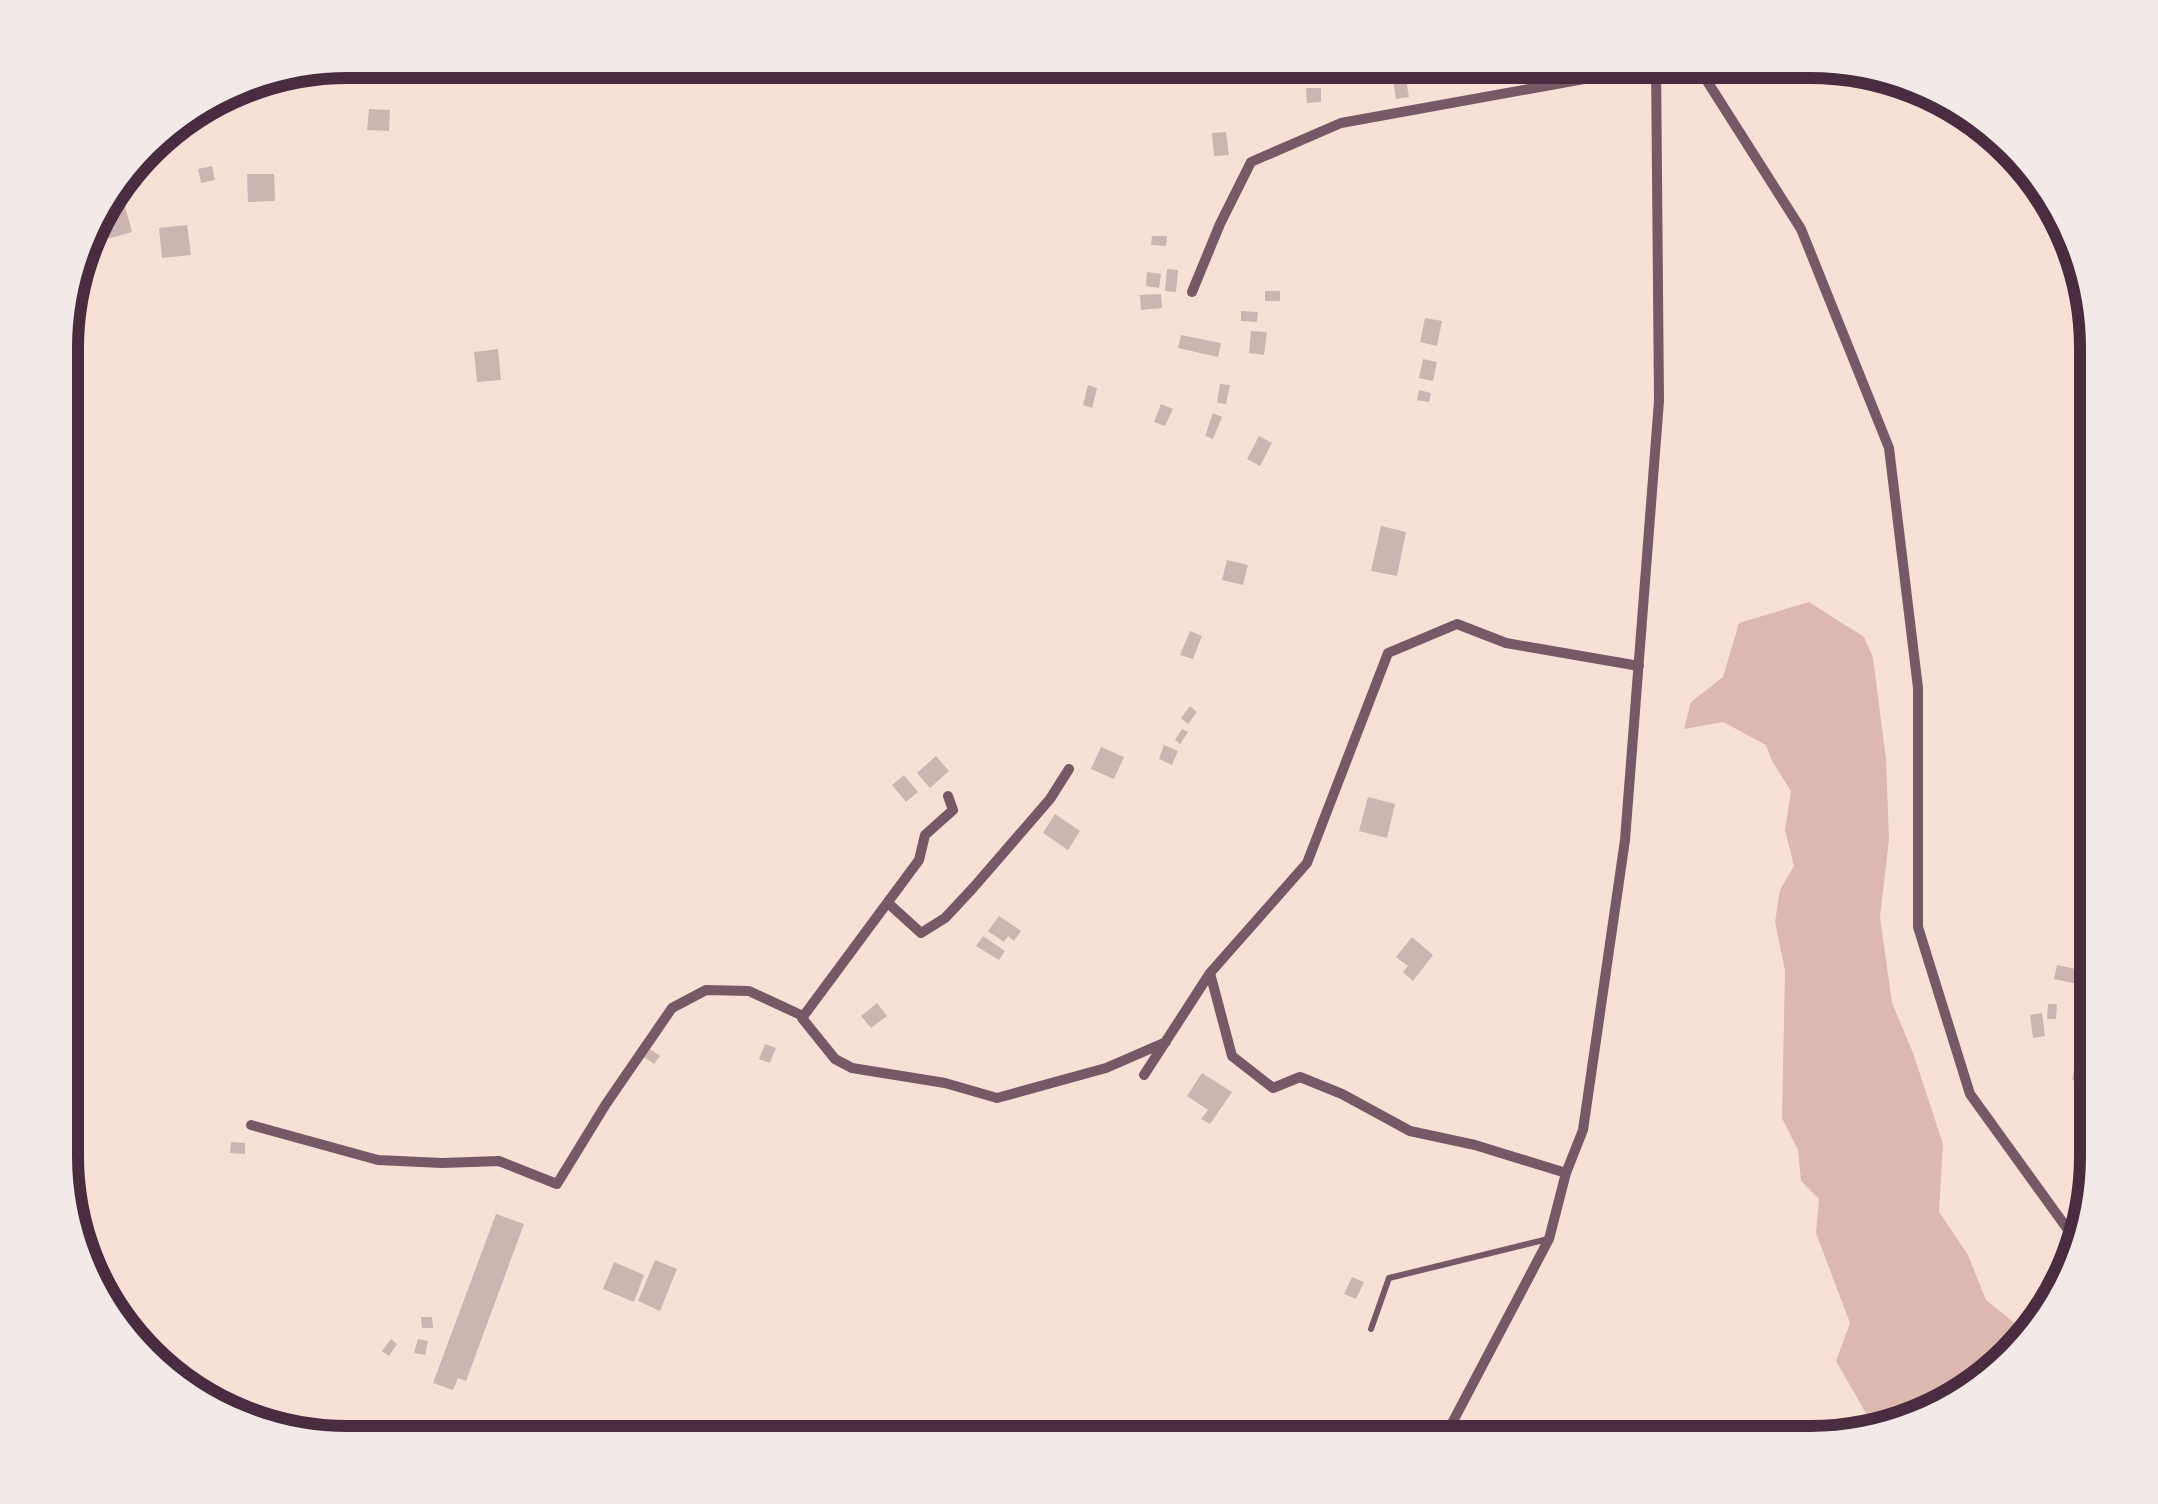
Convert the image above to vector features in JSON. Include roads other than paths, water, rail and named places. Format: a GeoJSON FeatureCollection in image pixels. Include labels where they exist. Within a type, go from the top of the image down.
{"type":"FeatureCollection","features":[{"type":"Feature","properties":{"kind":"street"},"geometry":{"type":"LineString","coordinates":[[1192,292],[1251,162],[1340,123],[1596,78]]}},
{"type":"Feature","properties":{"kind":"street"},"geometry":{"type":"LineString","coordinates":[[1450,1426],[1549,1239],[1566,1174],[1583,1130],[1625,840],[1658,401],[1656,78]]}},
{"type":"Feature","properties":{"kind":"street"},"geometry":{"type":"LineString","coordinates":[[1711,78],[1801,230],[1889,448],[1918,688],[1918,927],[1970,1094],[2069,1231]]}},
{"type":"Feature","properties":{"kind":"street"},"geometry":{"type":"LineString","coordinates":[[1144,1076],[1210,974],[1307,863],[1388,653],[1457,624],[1506,642],[1638,666]]}},
{"type":"Feature","properties":{"kind":"street"},"geometry":{"type":"LineString","coordinates":[[888,903],[922,933],[945,918],[1050,800],[1069,769]]}},
{"type":"Feature","properties":{"kind":"street"},"geometry":{"type":"LineString","coordinates":[[803,1016],[919,860],[925,835],[953,810],[948,796]]}},
{"type":"Feature","properties":{"kind":"street"},"geometry":{"type":"LineString","coordinates":[[1210,974],[1232,1056],[1272,1088],[1300,1077],[1342,1094],[1410,1131],[1475,1144],[1566,1174]]}},
{"type":"Feature","properties":{"kind":"street"},"geometry":{"type":"LineString","coordinates":[[251,1125],[378,1160],[499,1161],[557,1184],[672,1008],[706,990],[749,992],[803,1016]]}},
{"type":"Feature","properties":{"kind":"street"},"geometry":{"type":"LineString","coordinates":[[803,1016],[835,1059],[852,1068],[945,1083],[997,1098],[1106,1068],[1166,1042]]}},
{"type":"Feature","properties":{"kind":"lane"},"geometry":{"type":"LineString","coordinates":[[1371,1329],[1389,1278],[1549,1239]]}}]}
